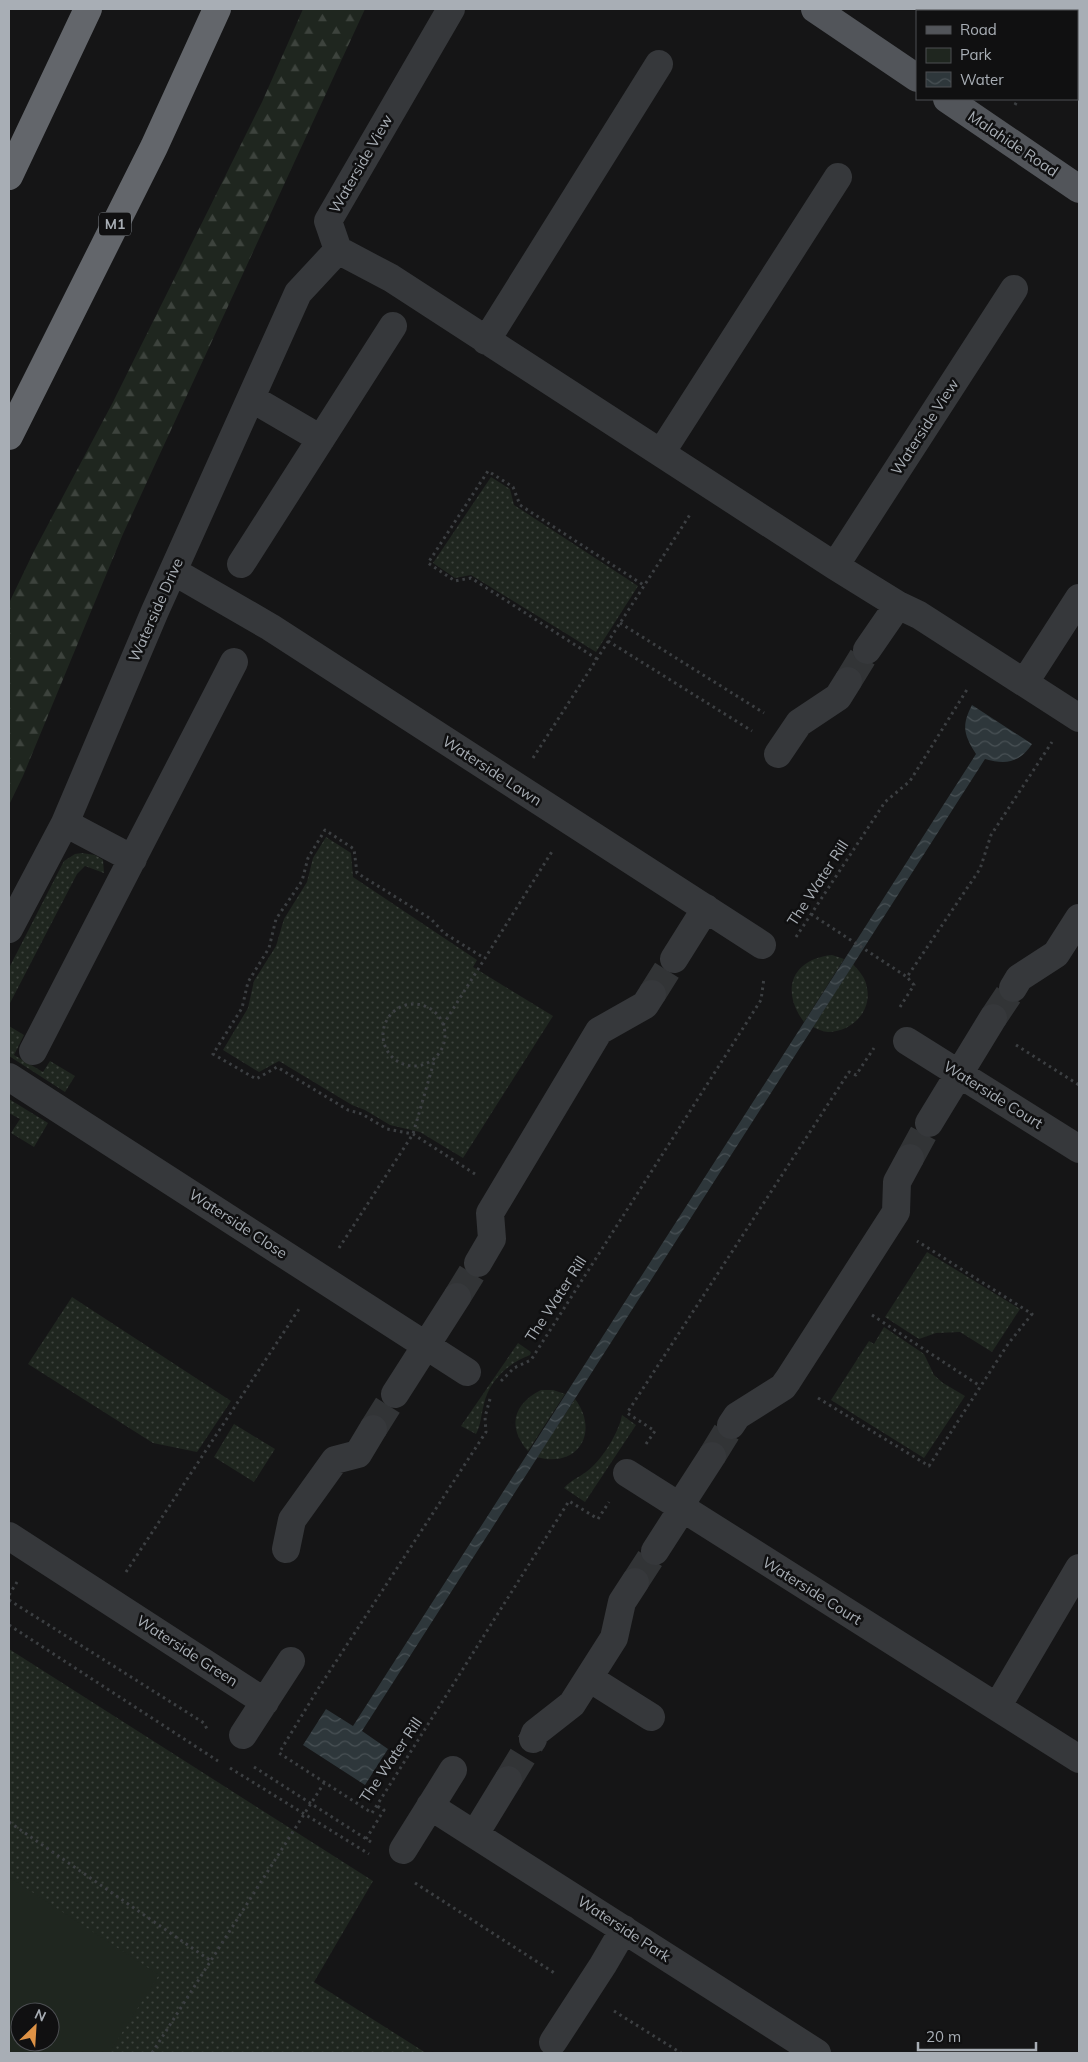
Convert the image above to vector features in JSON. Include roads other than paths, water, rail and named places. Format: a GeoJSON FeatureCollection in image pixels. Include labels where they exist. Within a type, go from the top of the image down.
{"type":"FeatureCollection","features":[{"type":"Feature","properties":{"kind":"highway"},"geometry":{"type":"LineString","coordinates":[[9,176],[88,9]]}},
{"type":"Feature","properties":{"kind":"highway","name":"M1"},"geometry":{"type":"LineString","coordinates":[[9,436],[154,148],[217,9]]}},
{"type":"Feature","properties":{"kind":"main road"},"geometry":{"type":"LineString","coordinates":[[815,9],[916,77]]}},
{"type":"Feature","properties":{"kind":"main road","name":"Malahide Road"},"geometry":{"type":"LineString","coordinates":[[947,100],[1079,189]]}},
{"type":"Feature","properties":{"kind":"street","name":"Waterside View"},"geometry":{"type":"LineString","coordinates":[[338,250],[328,221],[451,9]]}},
{"type":"Feature","properties":{"kind":"street"},"geometry":{"type":"LineString","coordinates":[[486,341],[659,64]]}},
{"type":"Feature","properties":{"kind":"street"},"geometry":{"type":"LineString","coordinates":[[661,453],[838,177]]}},
{"type":"Feature","properties":{"kind":"street"},"geometry":{"type":"LineString","coordinates":[[338,250],[391,278],[836,566],[898,605],[919,615],[1075,715]]}},
{"type":"Feature","properties":{"kind":"street","name":"Waterside Drive"},"geometry":{"type":"LineString","coordinates":[[9,929],[64,823],[173,571],[298,294],[338,250]]}},
{"type":"Feature","properties":{"kind":"street","name":"Waterside View"},"geometry":{"type":"LineString","coordinates":[[836,566],[1014,289]]}},
{"type":"Feature","properties":{"kind":"street"},"geometry":{"type":"LineString","coordinates":[[241,564],[393,326]]}},
{"type":"Feature","properties":{"kind":"street"},"geometry":{"type":"LineString","coordinates":[[251,398],[320,439]]}},
{"type":"Feature","properties":{"kind":"street","name":"Waterside Lawn"},"geometry":{"type":"LineString","coordinates":[[173,571],[221,598],[762,945]]}},
{"type":"Feature","properties":{"kind":"street"},"geometry":{"type":"LineString","coordinates":[[1024,682],[1079,598]]}},
{"type":"Feature","properties":{"kind":"street"},"geometry":{"type":"LineString","coordinates":[[867,650],[898,605]]}},
{"type":"Feature","properties":{"kind":"street"},"geometry":{"type":"LineString","coordinates":[[33,1051],[234,662]]}},
{"type":"Feature","properties":{"kind":"street"},"geometry":{"type":"LineString","coordinates":[[784,745],[799,723],[838,697],[848,681]]}},
{"type":"Feature","properties":{"kind":"street"},"geometry":{"type":"LineString","coordinates":[[64,823],[133,859]]}},
{"type":"Feature","properties":{"kind":"street"},"geometry":{"type":"LineString","coordinates":[[674,959],[706,908]]}},
{"type":"Feature","properties":{"kind":"street"},"geometry":{"type":"LineString","coordinates":[[1013,988],[1019,978],[1056,954],[1079,918]]}},
{"type":"Feature","properties":{"kind":"street"},"geometry":{"type":"LineString","coordinates":[[478,1263],[492,1240],[490,1213],[599,1031],[645,1005],[652,994]]}},
{"type":"Feature","properties":{"kind":"street"},"geometry":{"type":"LineString","coordinates":[[929,1123],[991,1022]]}},
{"type":"Feature","properties":{"kind":"street","name":"Waterside Court"},"geometry":{"type":"LineString","coordinates":[[907,1041],[1079,1149]]}},
{"type":"Feature","properties":{"kind":"street","name":"Waterside Close"},"geometry":{"type":"LineString","coordinates":[[9,1077],[467,1372]]}},
{"type":"Feature","properties":{"kind":"street"},"geometry":{"type":"LineString","coordinates":[[731,1425],[737,1416],[783,1387],[788,1380],[896,1212],[897,1182],[910,1158]]}},
{"type":"Feature","properties":{"kind":"street"},"geometry":{"type":"LineString","coordinates":[[394,1394],[457,1296]]}},
{"type":"Feature","properties":{"kind":"street"},"geometry":{"type":"LineString","coordinates":[[286,1549],[292,1520],[335,1460],[358,1454],[373,1429]]}},
{"type":"Feature","properties":{"kind":"street"},"geometry":{"type":"LineString","coordinates":[[655,1551],[712,1456]]}},
{"type":"Feature","properties":{"kind":"street","name":"Waterside Court"},"geometry":{"type":"LineString","coordinates":[[627,1473],[1079,1759]]}},
{"type":"Feature","properties":{"kind":"street","name":"Waterside Green"},"geometry":{"type":"LineString","coordinates":[[9,1536],[265,1702]]}},
{"type":"Feature","properties":{"kind":"street"},"geometry":{"type":"LineString","coordinates":[[997,1706],[1079,1568]]}},
{"type":"Feature","properties":{"kind":"street"},"geometry":{"type":"LineString","coordinates":[[533,1740],[536,1733],[572,1704],[589,1678],[614,1638],[622,1602],[635,1582]]}},
{"type":"Feature","properties":{"kind":"street"},"geometry":{"type":"LineString","coordinates":[[243,1735],[291,1661]]}},
{"type":"Feature","properties":{"kind":"street"},"geometry":{"type":"LineString","coordinates":[[589,1678],[651,1717]]}},
{"type":"Feature","properties":{"kind":"street"},"geometry":{"type":"LineString","coordinates":[[403,1850],[454,1770]]}},
{"type":"Feature","properties":{"kind":"street"},"geometry":{"type":"LineString","coordinates":[[475,1834],[508,1780]]}},
{"type":"Feature","properties":{"kind":"street","name":"Waterside Park"},"geometry":{"type":"LineString","coordinates":[[430,1806],[817,2053]]}},
{"type":"Feature","properties":{"kind":"street"},"geometry":{"type":"LineString","coordinates":[[553,2042],[624,1929]]}},
{"type":"Feature","properties":{"kind":"water"},"geometry":{"type":"Polygon","coordinates":[[[972,705],[1032,744],[1022,755],[1012,761],[999,762],[985,759],[362,1731],[388,1749],[365,1785],[303,1745],[326,1709],[353,1726],[976,754],[965,730],[966,719],[972,705]]]}},
{"type":"Feature","properties":{"kind":"tunnel"},"geometry":{"type":"LineString","coordinates":[[848,681],[867,650]]}},
{"type":"Feature","properties":{"kind":"tunnel"},"geometry":{"type":"LineString","coordinates":[[652,994],[674,959]]}},
{"type":"Feature","properties":{"kind":"tunnel"},"geometry":{"type":"LineString","coordinates":[[993,1018],[1013,988]]}},
{"type":"Feature","properties":{"kind":"tunnel"},"geometry":{"type":"LineString","coordinates":[[910,1158],[929,1123]]}},
{"type":"Feature","properties":{"kind":"tunnel"},"geometry":{"type":"LineString","coordinates":[[457,1297],[478,1263]]}},
{"type":"Feature","properties":{"kind":"tunnel"},"geometry":{"type":"LineString","coordinates":[[373,1429],[395,1394]]}},
{"type":"Feature","properties":{"kind":"tunnel"},"geometry":{"type":"LineString","coordinates":[[712,1456],[731,1425]]}},
{"type":"Feature","properties":{"kind":"tunnel"},"geometry":{"type":"LineString","coordinates":[[635,1582],[655,1551]]}},
{"type":"Feature","properties":{"kind":"tunnel"},"geometry":{"type":"LineString","coordinates":[[508,1780],[533,1739]]}}]}
